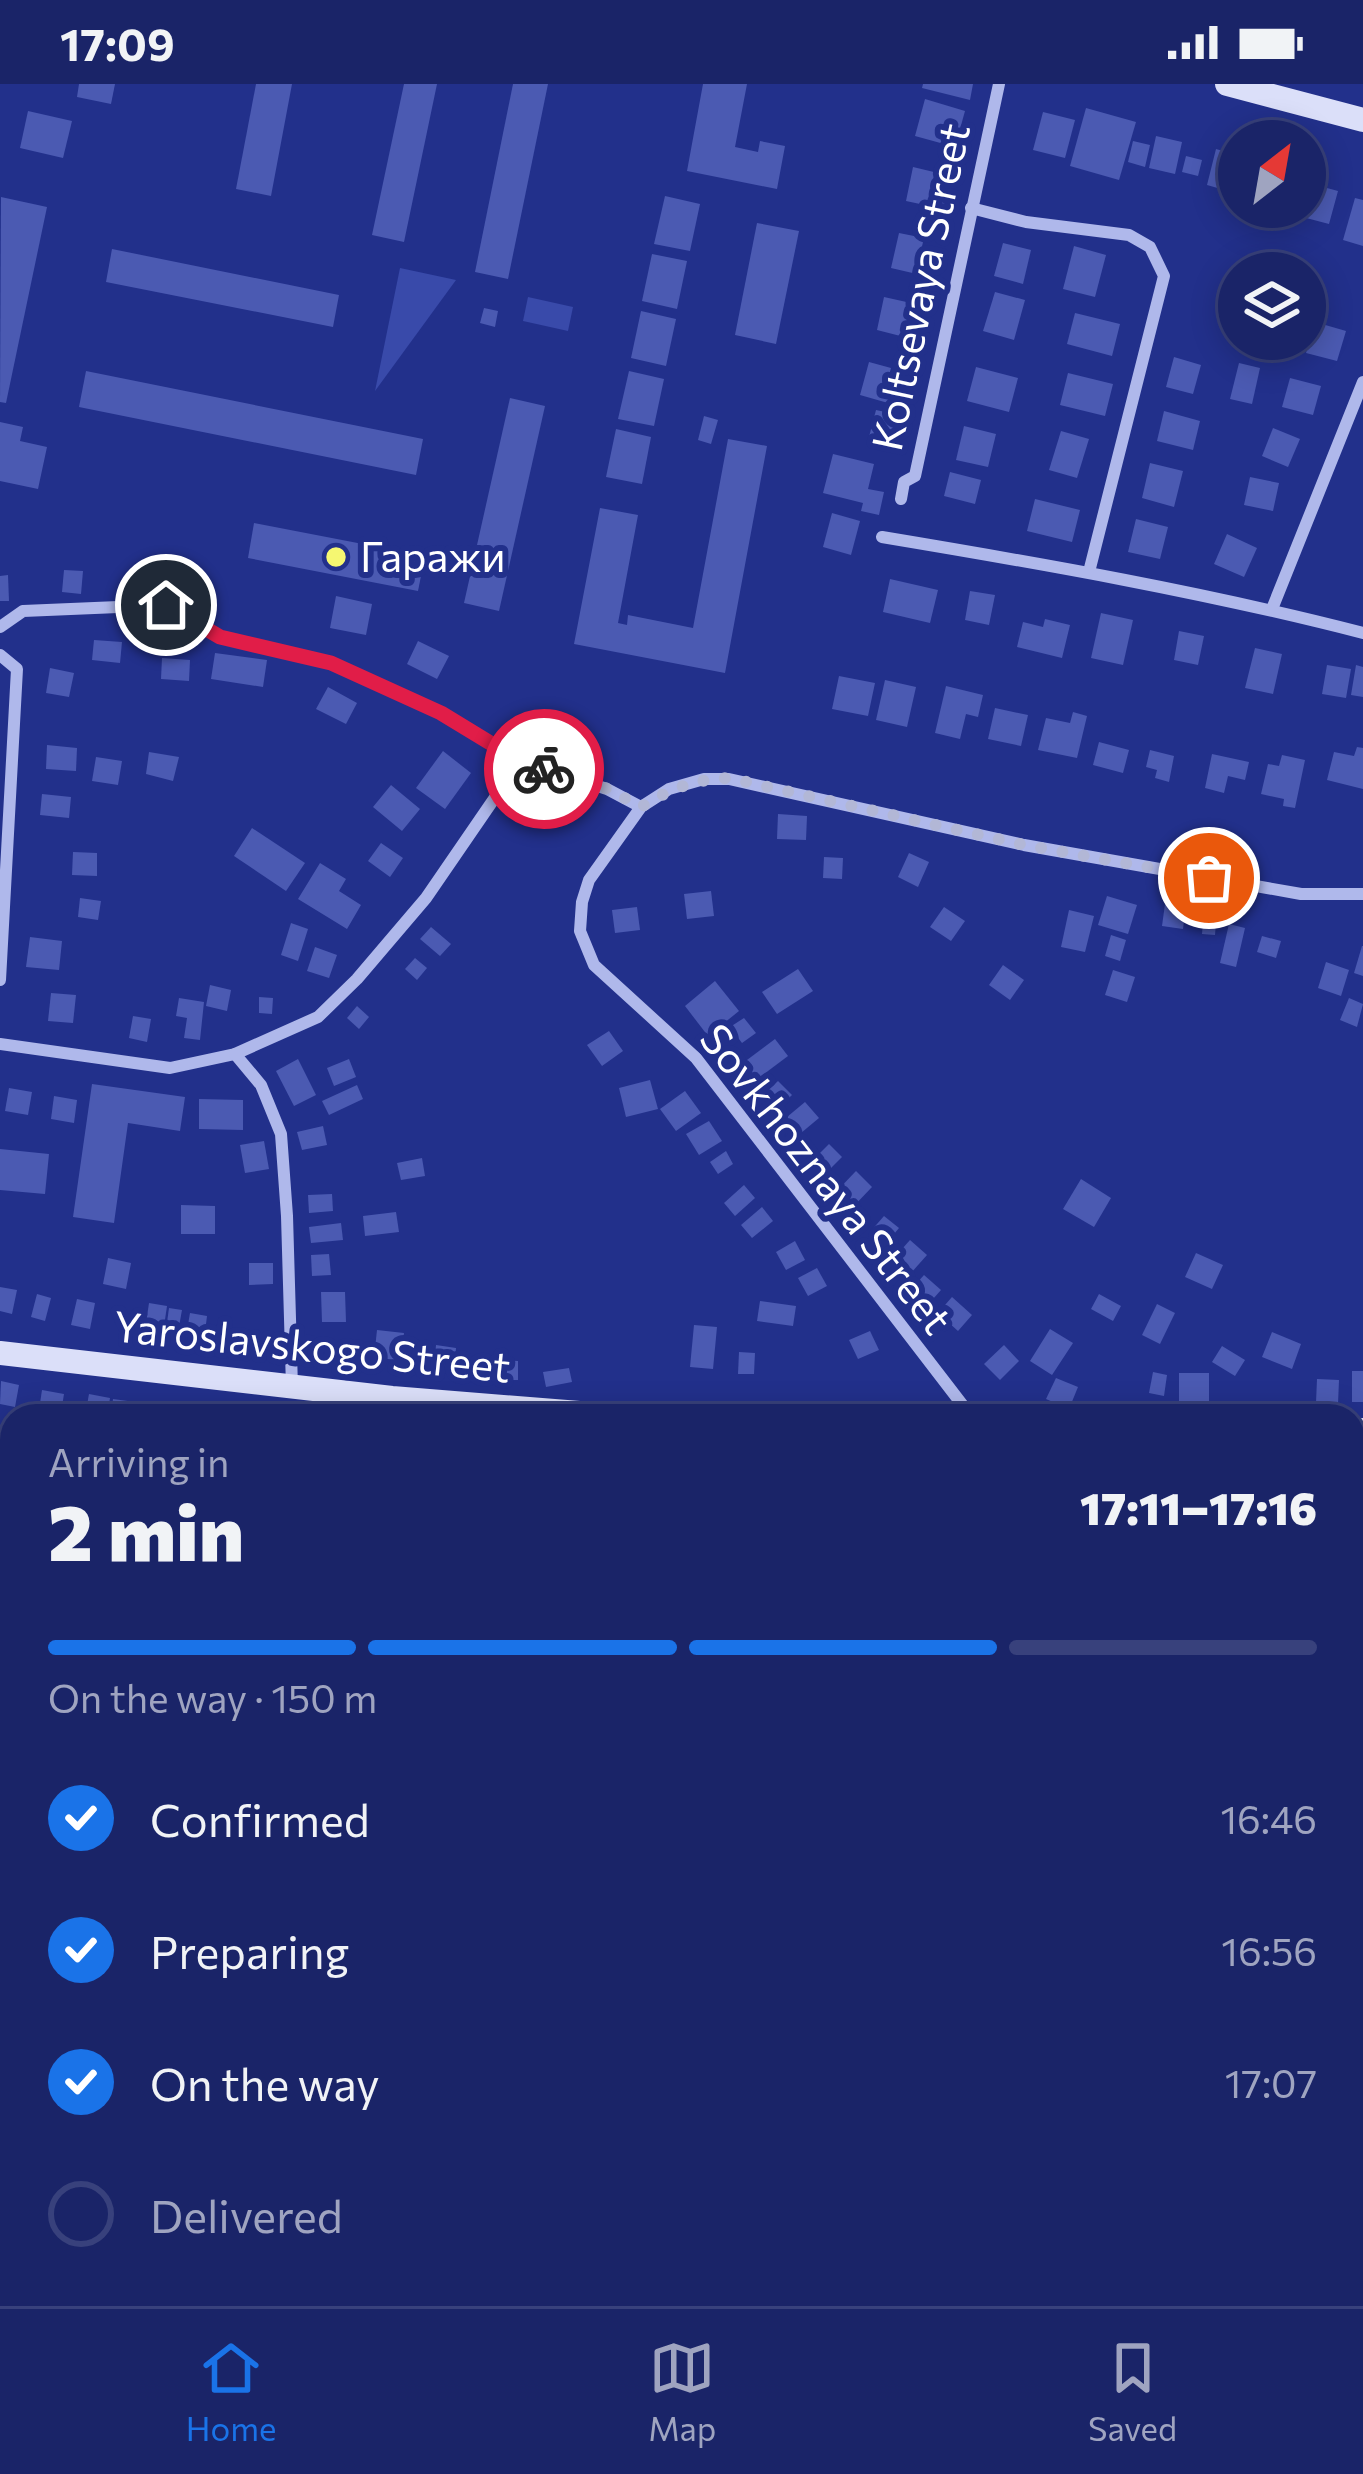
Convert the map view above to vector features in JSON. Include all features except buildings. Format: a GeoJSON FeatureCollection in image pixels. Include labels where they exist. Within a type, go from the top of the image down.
{"type":"FeatureCollection","features":[{"type":"Feature","properties":{"kind":"street","name":"Koltsevaya Street"},"geometry":{"type":"LineString","coordinates":[[901,499],[904,482],[915,476],[999,84]]}},
{"type":"Feature","properties":{"kind":"street"},"geometry":{"type":"LineString","coordinates":[[1227,84],[1363,119]]}},
{"type":"Feature","properties":{"kind":"street"},"geometry":{"type":"LineString","coordinates":[[971,208],[1026,223],[1130,236],[1150,247],[1164,276],[1089,572]]}},
{"type":"Feature","properties":{"kind":"street"},"geometry":{"type":"LineString","coordinates":[[1272,609],[1363,382]]}},
{"type":"Feature","properties":{"kind":"street"},"geometry":{"type":"LineString","coordinates":[[882,537],[1089,572],[1272,609],[1363,633]]}},
{"type":"Feature","properties":{"kind":"street"},"geometry":{"type":"LineString","coordinates":[[0,627],[23,611],[166,605],[220,637],[331,663],[441,713],[520,761],[608,789],[641,807],[669,789],[729,778],[1024,845],[1301,894],[1363,894]]}},
{"type":"Feature","properties":{"kind":"street"},"geometry":{"type":"LineString","coordinates":[[0,655],[17,669],[0,980]]}},
{"type":"Feature","properties":{"kind":"street"},"geometry":{"type":"LineString","coordinates":[[0,1044],[170,1068],[235,1054],[318,1017],[425,898],[520,761]]}},
{"type":"Feature","properties":{"kind":"street","name":"Sovkhoznaya Street"},"geometry":{"type":"LineString","coordinates":[[641,807],[590,880],[582,902],[580,931],[594,965],[696,1058],[962,1404]]}},
{"type":"Feature","properties":{"kind":"street"},"geometry":{"type":"LineString","coordinates":[[235,1054],[261,1085],[281,1134],[292,1387]]}},
{"type":"Feature","properties":{"kind":"street","name":"Yaroslavskogo Street"},"geometry":{"type":"LineString","coordinates":[[0,1353],[292,1387],[378,1404]]}},
{"type":"Feature","properties":{"kind":"shaded area"},"geometry":{"type":"Polygon","coordinates":[[[400,268],[456,280],[375,391],[400,268]]]}},
{"type":"Feature","properties":{"kind":"shaded area"},"geometry":{"type":"Polygon","coordinates":[[[528,297],[573,307],[568,331],[523,321],[528,297]]]}},
{"type":"Feature","properties":{"kind":"way so far"},"geometry":{"type":"LineString","coordinates":[[544,769],[608,789],[641,807],[669,789],[729,778],[1024,845],[1209,878]]}},
{"type":"Feature","properties":{"kind":"place","name":"Гаражи"},"geometry":{"type":"Point","coordinates":[336,557]}},
{"type":"Feature","properties":{"kind":"route"},"geometry":{"type":"LineString","coordinates":[[166,605],[220,637],[331,663],[441,713],[520,761],[544,769]]}}]}
